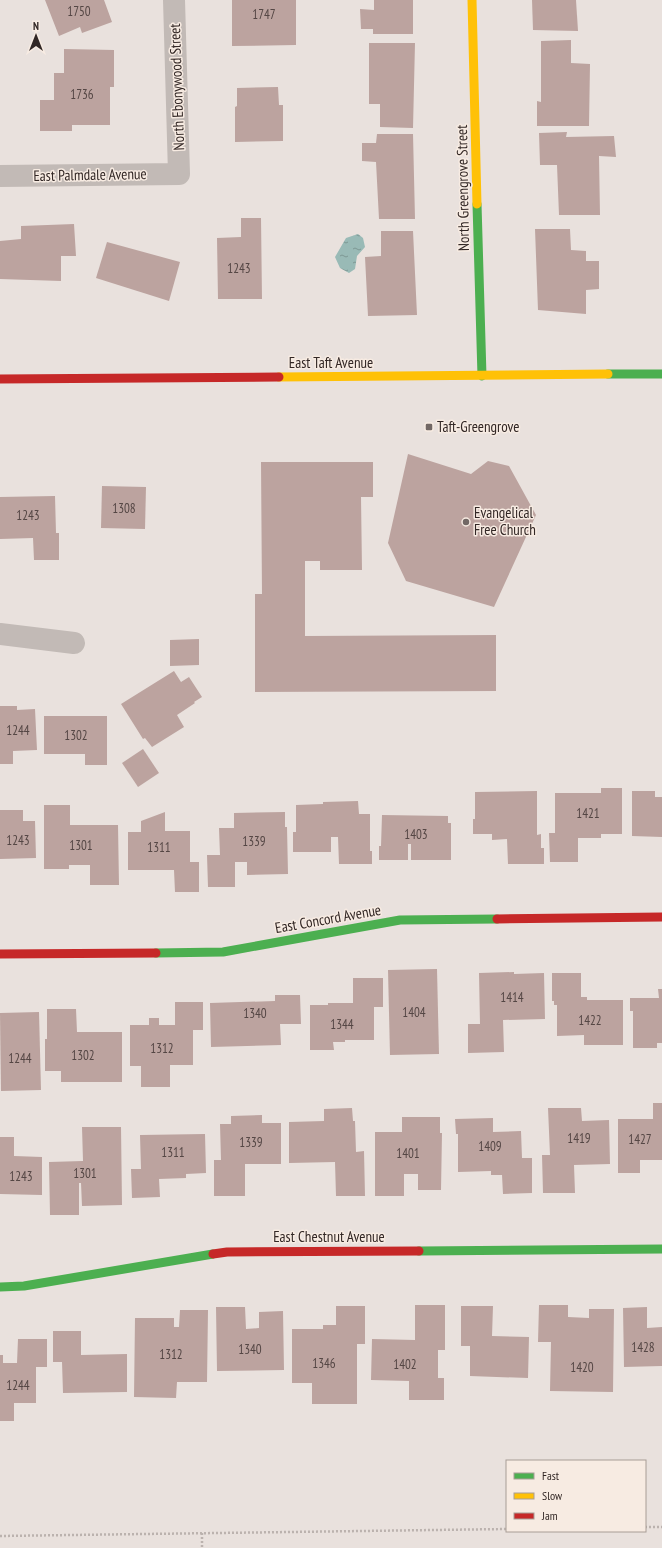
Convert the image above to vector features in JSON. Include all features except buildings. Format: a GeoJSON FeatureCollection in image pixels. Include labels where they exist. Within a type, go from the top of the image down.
{"type":"FeatureCollection","features":[{"type":"Feature","properties":{"kind":"street","name":"North Ebonywood Street"},"geometry":{"type":"LineString","coordinates":[[174,0],[180,174]]}},
{"type":"Feature","properties":{"kind":"street","name":"North Greengrove Street"},"geometry":{"type":"LineString","coordinates":[[472,0],[482,376]]}},
{"type":"Feature","properties":{"kind":"street","name":"East Palmdale Avenue"},"geometry":{"type":"LineString","coordinates":[[0,176],[180,174]]}},
{"type":"Feature","properties":{"kind":"street","name":"East Taft Avenue"},"geometry":{"type":"LineString","coordinates":[[0,380],[662,374]]}},
{"type":"Feature","properties":{"kind":"street"},"geometry":{"type":"LineString","coordinates":[[0,634],[74,643]]}},
{"type":"Feature","properties":{"kind":"street","name":"East Concord Avenue"},"geometry":{"type":"LineString","coordinates":[[0,954],[223,952],[400,920],[662,917]]}},
{"type":"Feature","properties":{"kind":"street","name":"East Chestnut Avenue"},"geometry":{"type":"LineString","coordinates":[[0,1286],[24,1286],[227,1252],[662,1250]]}},
{"type":"Feature","properties":{"kind":"path"},"geometry":{"type":"LineString","coordinates":[[646,1527],[662,1527]]}},
{"type":"Feature","properties":{"kind":"path"},"geometry":{"type":"LineString","coordinates":[[0,1536],[506,1529]]}},
{"type":"Feature","properties":{"kind":"path"},"geometry":{"type":"LineString","coordinates":[[202,1533],[202,1548]]}},
{"type":"Feature","properties":{"kind":"water"},"geometry":{"type":"Polygon","coordinates":[[[358,234],[363,238],[365,247],[357,256],[355,269],[349,273],[340,268],[335,257],[346,238],[358,234]]]}},
{"type":"Feature","properties":{"kind":"traffic: fast"},"geometry":{"type":"LineString","coordinates":[[477,204],[482,376]]}},
{"type":"Feature","properties":{"kind":"traffic: fast"},"geometry":{"type":"LineString","coordinates":[[608,374],[662,374]]}},
{"type":"Feature","properties":{"kind":"traffic: fast"},"geometry":{"type":"LineString","coordinates":[[156,953],[223,952],[400,920],[497,919]]}},
{"type":"Feature","properties":{"kind":"traffic: fast"},"geometry":{"type":"LineString","coordinates":[[419,1251],[662,1249]]}},
{"type":"Feature","properties":{"kind":"traffic: fast"},"geometry":{"type":"LineString","coordinates":[[0,1287],[24,1286],[213,1254]]}},
{"type":"Feature","properties":{"kind":"traffic: slow"},"geometry":{"type":"LineString","coordinates":[[472,0],[477,204]]}},
{"type":"Feature","properties":{"kind":"traffic: slow"},"geometry":{"type":"LineString","coordinates":[[279,377],[608,374]]}},
{"type":"Feature","properties":{"kind":"traffic: jam"},"geometry":{"type":"LineString","coordinates":[[0,379],[279,377]]}},
{"type":"Feature","properties":{"kind":"traffic: jam"},"geometry":{"type":"LineString","coordinates":[[497,919],[662,917]]}},
{"type":"Feature","properties":{"kind":"traffic: jam"},"geometry":{"type":"LineString","coordinates":[[0,954],[156,953]]}},
{"type":"Feature","properties":{"kind":"traffic: jam"},"geometry":{"type":"LineString","coordinates":[[213,1254],[227,1252],[419,1251]]}},
{"type":"Feature","properties":{"kind":"place","name":"Taft-Greengrove"},"geometry":{"type":"Point","coordinates":[429,427]}},
{"type":"Feature","properties":{"kind":"place","name":"Evangelical Free Church"},"geometry":{"type":"Point","coordinates":[466,522]}}]}
